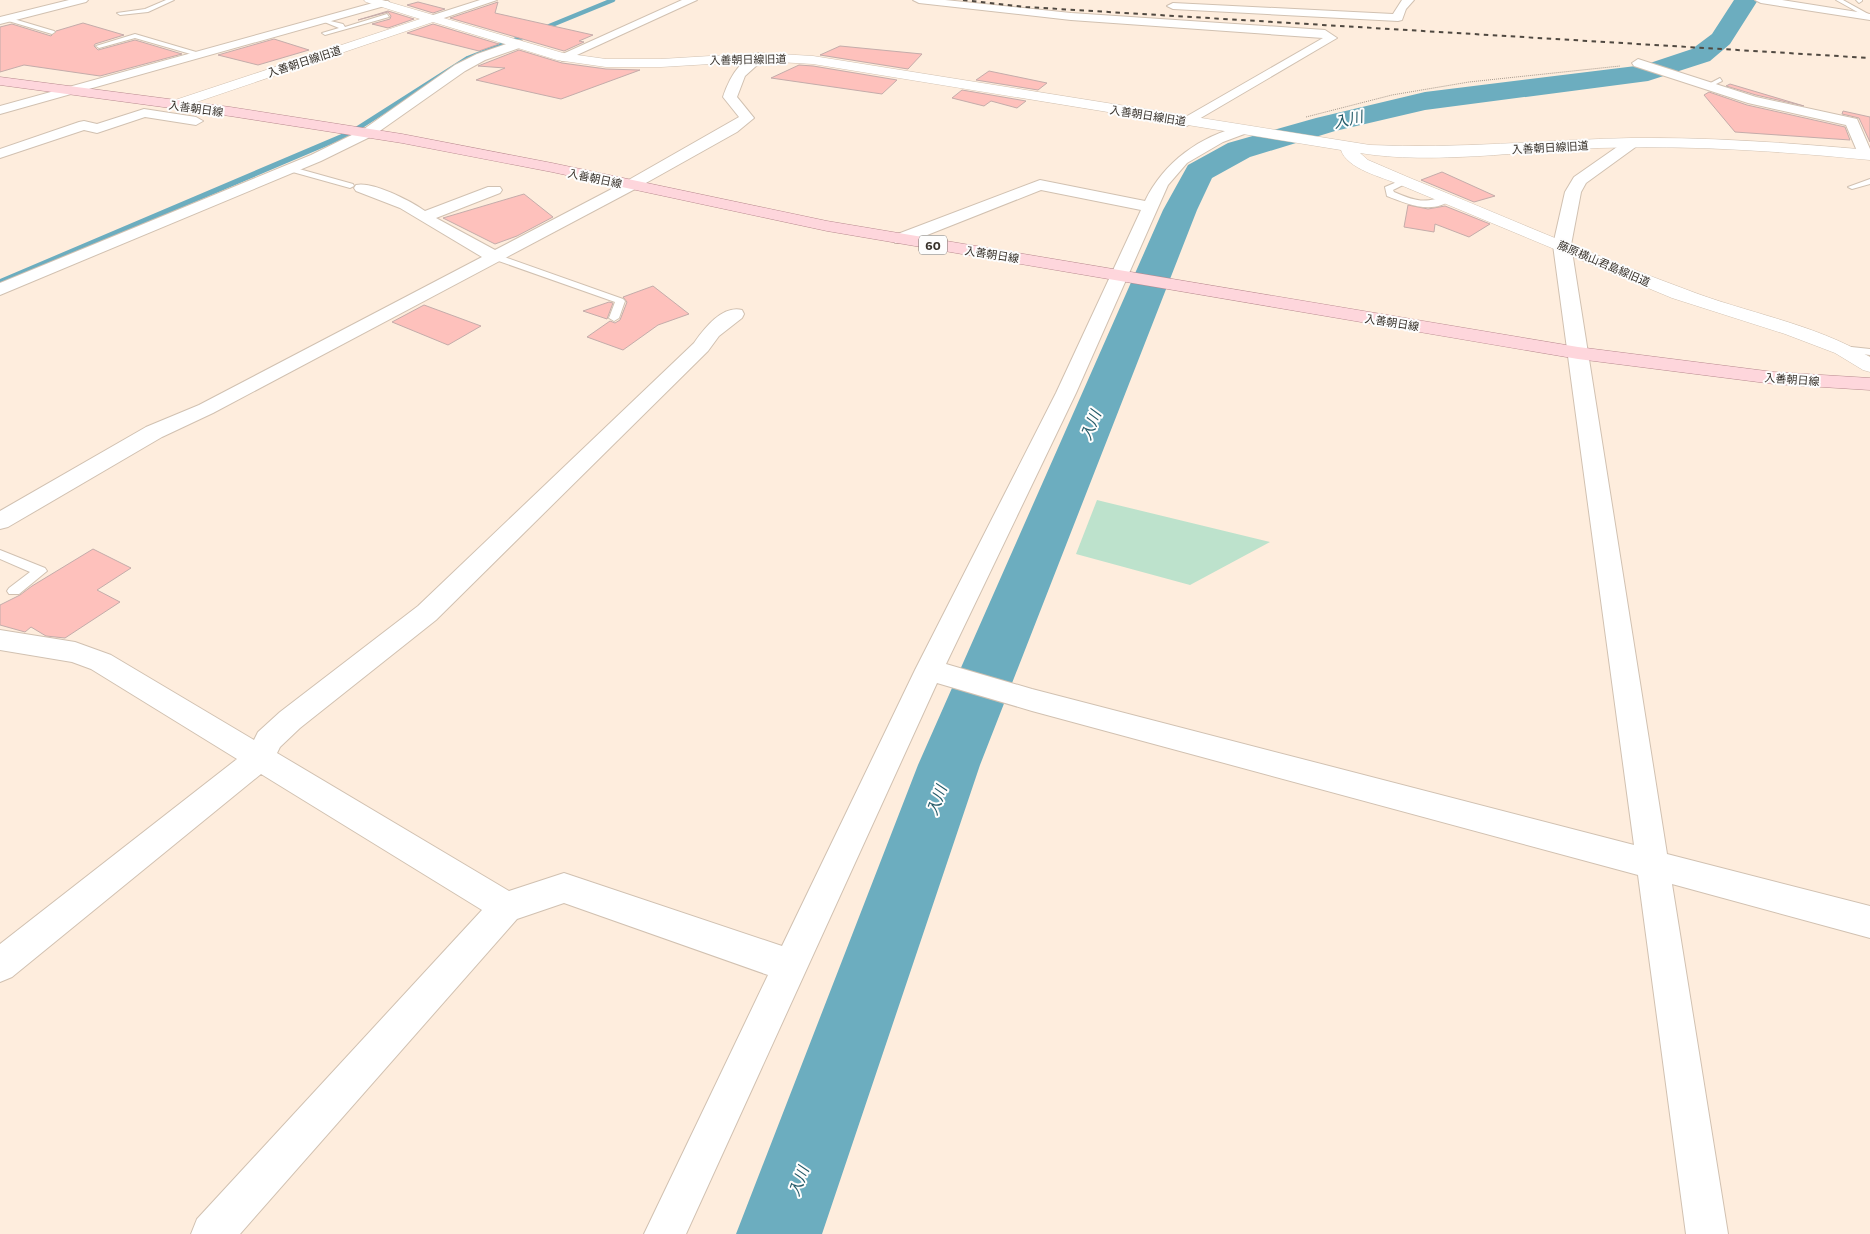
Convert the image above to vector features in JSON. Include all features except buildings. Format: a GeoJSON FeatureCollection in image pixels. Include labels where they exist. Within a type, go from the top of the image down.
{"type":"FeatureCollection","features":[{"type":"Feature","properties":{"kind":"main road","name":"入善朝日線"},"geometry":{"type":"LineString","coordinates":[[0,81],[369,132],[462,149],[717,205],[901,239],[1578,353],[1774,378],[1870,384]]}},
{"type":"Feature","properties":{"kind":"street"},"geometry":{"type":"LineString","coordinates":[[4,20],[82,0]]}},
{"type":"Feature","properties":{"kind":"street","name":"入善朝日線旧道"},"geometry":{"type":"LineString","coordinates":[[370,0],[386,10],[434,18],[562,57],[606,62],[661,63],[760,57],[812,60],[1370,150],[1432,153],[1632,143],[1789,147],[1868,155]]}},
{"type":"Feature","properties":{"kind":"street"},"geometry":{"type":"LineString","coordinates":[[434,18],[491,0]]}},
{"type":"Feature","properties":{"kind":"street"},"geometry":{"type":"LineString","coordinates":[[562,57],[691,0]]}},
{"type":"Feature","properties":{"kind":"street"},"geometry":{"type":"LineString","coordinates":[[919,0],[974,7],[1170,24],[1325,34],[1331,38],[1187,122]]}},
{"type":"Feature","properties":{"kind":"street"},"geometry":{"type":"LineString","coordinates":[[1166,6],[1398,18],[1401,8],[1408,0]]}},
{"type":"Feature","properties":{"kind":"street"},"geometry":{"type":"LineString","coordinates":[[1766,1],[1870,17]]}},
{"type":"Feature","properties":{"kind":"street"},"geometry":{"type":"LineString","coordinates":[[0,110],[324,20],[386,10]]}},
{"type":"Feature","properties":{"kind":"street","name":"入善朝日線旧道"},"geometry":{"type":"LineString","coordinates":[[174,105],[434,18]]}},
{"type":"Feature","properties":{"kind":"street"},"geometry":{"type":"LineString","coordinates":[[0,290],[292,169],[369,132],[460,68],[481,57],[518,44]]}},
{"type":"Feature","properties":{"kind":"street"},"geometry":{"type":"LineString","coordinates":[[0,522],[154,432],[206,409],[493,256],[631,185],[747,118],[730,97],[734,81],[740,72],[760,57]]}},
{"type":"Feature","properties":{"kind":"street"},"geometry":{"type":"LineString","coordinates":[[1638,63],[1706,87],[1798,112],[1852,122],[1868,155]]}},
{"type":"Feature","properties":{"kind":"street"},"geometry":{"type":"LineString","coordinates":[[0,154],[84,125],[97,130],[144,113],[196,120]]}},
{"type":"Feature","properties":{"kind":"street"},"geometry":{"type":"LineString","coordinates":[[665,1234],[929,670],[1066,393],[1161,184],[1182,160],[1218,139],[1249,131]]}},
{"type":"Feature","properties":{"kind":"street"},"geometry":{"type":"LineString","coordinates":[[1632,143],[1579,180],[1572,192],[1562,245],[1708,1234]]}},
{"type":"Feature","properties":{"kind":"street","name":"藤原横山君島線旧道"},"geometry":{"type":"LineString","coordinates":[[1349,146],[1349,152],[1362,163],[1404,181],[1679,294],[1792,330],[1842,349],[1870,366]]}},
{"type":"Feature","properties":{"kind":"street"},"geometry":{"type":"LineString","coordinates":[[901,239],[1040,185],[1151,207]]}},
{"type":"Feature","properties":{"kind":"street"},"geometry":{"type":"LineString","coordinates":[[356,188],[406,205],[493,256]]}},
{"type":"Feature","properties":{"kind":"street"},"geometry":{"type":"LineString","coordinates":[[424,217],[494,190]]}},
{"type":"Feature","properties":{"kind":"street"},"geometry":{"type":"LineString","coordinates":[[0,965],[260,758],[268,740],[290,720],[427,613],[702,347],[712,332],[735,314]]}},
{"type":"Feature","properties":{"kind":"street"},"geometry":{"type":"LineString","coordinates":[[0,640],[75,652],[102,662],[506,908]]}},
{"type":"Feature","properties":{"kind":"street"},"geometry":{"type":"LineString","coordinates":[[929,670],[1032,700],[1870,922]]}},
{"type":"Feature","properties":{"kind":"street"},"geometry":{"type":"LineString","coordinates":[[212,1234],[506,908],[564,888],[791,966]]}},
{"type":"Feature","properties":{"kind":"lane"},"geometry":{"type":"LineString","coordinates":[[120,13],[146,11],[172,0]]}},
{"type":"Feature","properties":{"kind":"lane"},"geometry":{"type":"LineString","coordinates":[[1839,0],[1870,17]]}},
{"type":"Feature","properties":{"kind":"lane"},"geometry":{"type":"LineString","coordinates":[[325,34],[343,29],[386,10]]}},
{"type":"Feature","properties":{"kind":"lane"},"geometry":{"type":"LineString","coordinates":[[4,20],[52,32]]}},
{"type":"Feature","properties":{"kind":"lane"},"geometry":{"type":"LineString","coordinates":[[324,20],[341,25],[343,29]]}},
{"type":"Feature","properties":{"kind":"lane"},"geometry":{"type":"LineString","coordinates":[[99,46],[135,36],[201,55]]}},
{"type":"Feature","properties":{"kind":"lane"},"geometry":{"type":"LineString","coordinates":[[1706,87],[1720,80]]}},
{"type":"Feature","properties":{"kind":"lane"},"geometry":{"type":"LineString","coordinates":[[292,169],[356,188]]}},
{"type":"Feature","properties":{"kind":"lane"},"geometry":{"type":"LineString","coordinates":[[1852,187],[1870,181]]}},
{"type":"Feature","properties":{"kind":"lane"},"geometry":{"type":"LineString","coordinates":[[493,256],[620,301],[614,318]]}},
{"type":"Feature","properties":{"kind":"lane"},"geometry":{"type":"LineString","coordinates":[[1842,349],[1870,352]]}},
{"type":"Feature","properties":{"kind":"lane"},"geometry":{"type":"LineString","coordinates":[[0,554],[40,571],[14,591]]}},
{"type":"Feature","properties":{"kind":"path"},"geometry":{"type":"LineString","coordinates":[[1306,117],[1392,95],[1459,84],[1593,70],[1638,63]]}},
{"type":"Feature","properties":{"kind":"green space"},"geometry":{"type":"Polygon","coordinates":[[[1097,500],[1270,542],[1190,585],[1076,554],[1097,500]]]}},
{"type":"Feature","properties":{"kind":"waterway"},"geometry":{"type":"LineString","coordinates":[[542,29],[613,0]]}},
{"type":"Feature","properties":{"kind":"waterway","name":"入川"},"geometry":{"type":"LineString","coordinates":[[779,1234],[949,765],[1180,210],[1199,172],[1239,150],[1326,124],[1425,101],[1648,73],[1701,55],[1721,39],[1746,0]]}},
{"type":"Feature","properties":{"kind":"waterway"},"geometry":{"type":"LineString","coordinates":[[344,137],[468,58],[530,34]]}},
{"type":"Feature","properties":{"kind":"waterway"},"geometry":{"type":"LineString","coordinates":[[0,282],[346,135]]}},
{"type":"Feature","properties":{"kind":"railway"},"geometry":{"type":"LineString","coordinates":[[963,0],[1026,7],[1870,58]]}}]}
